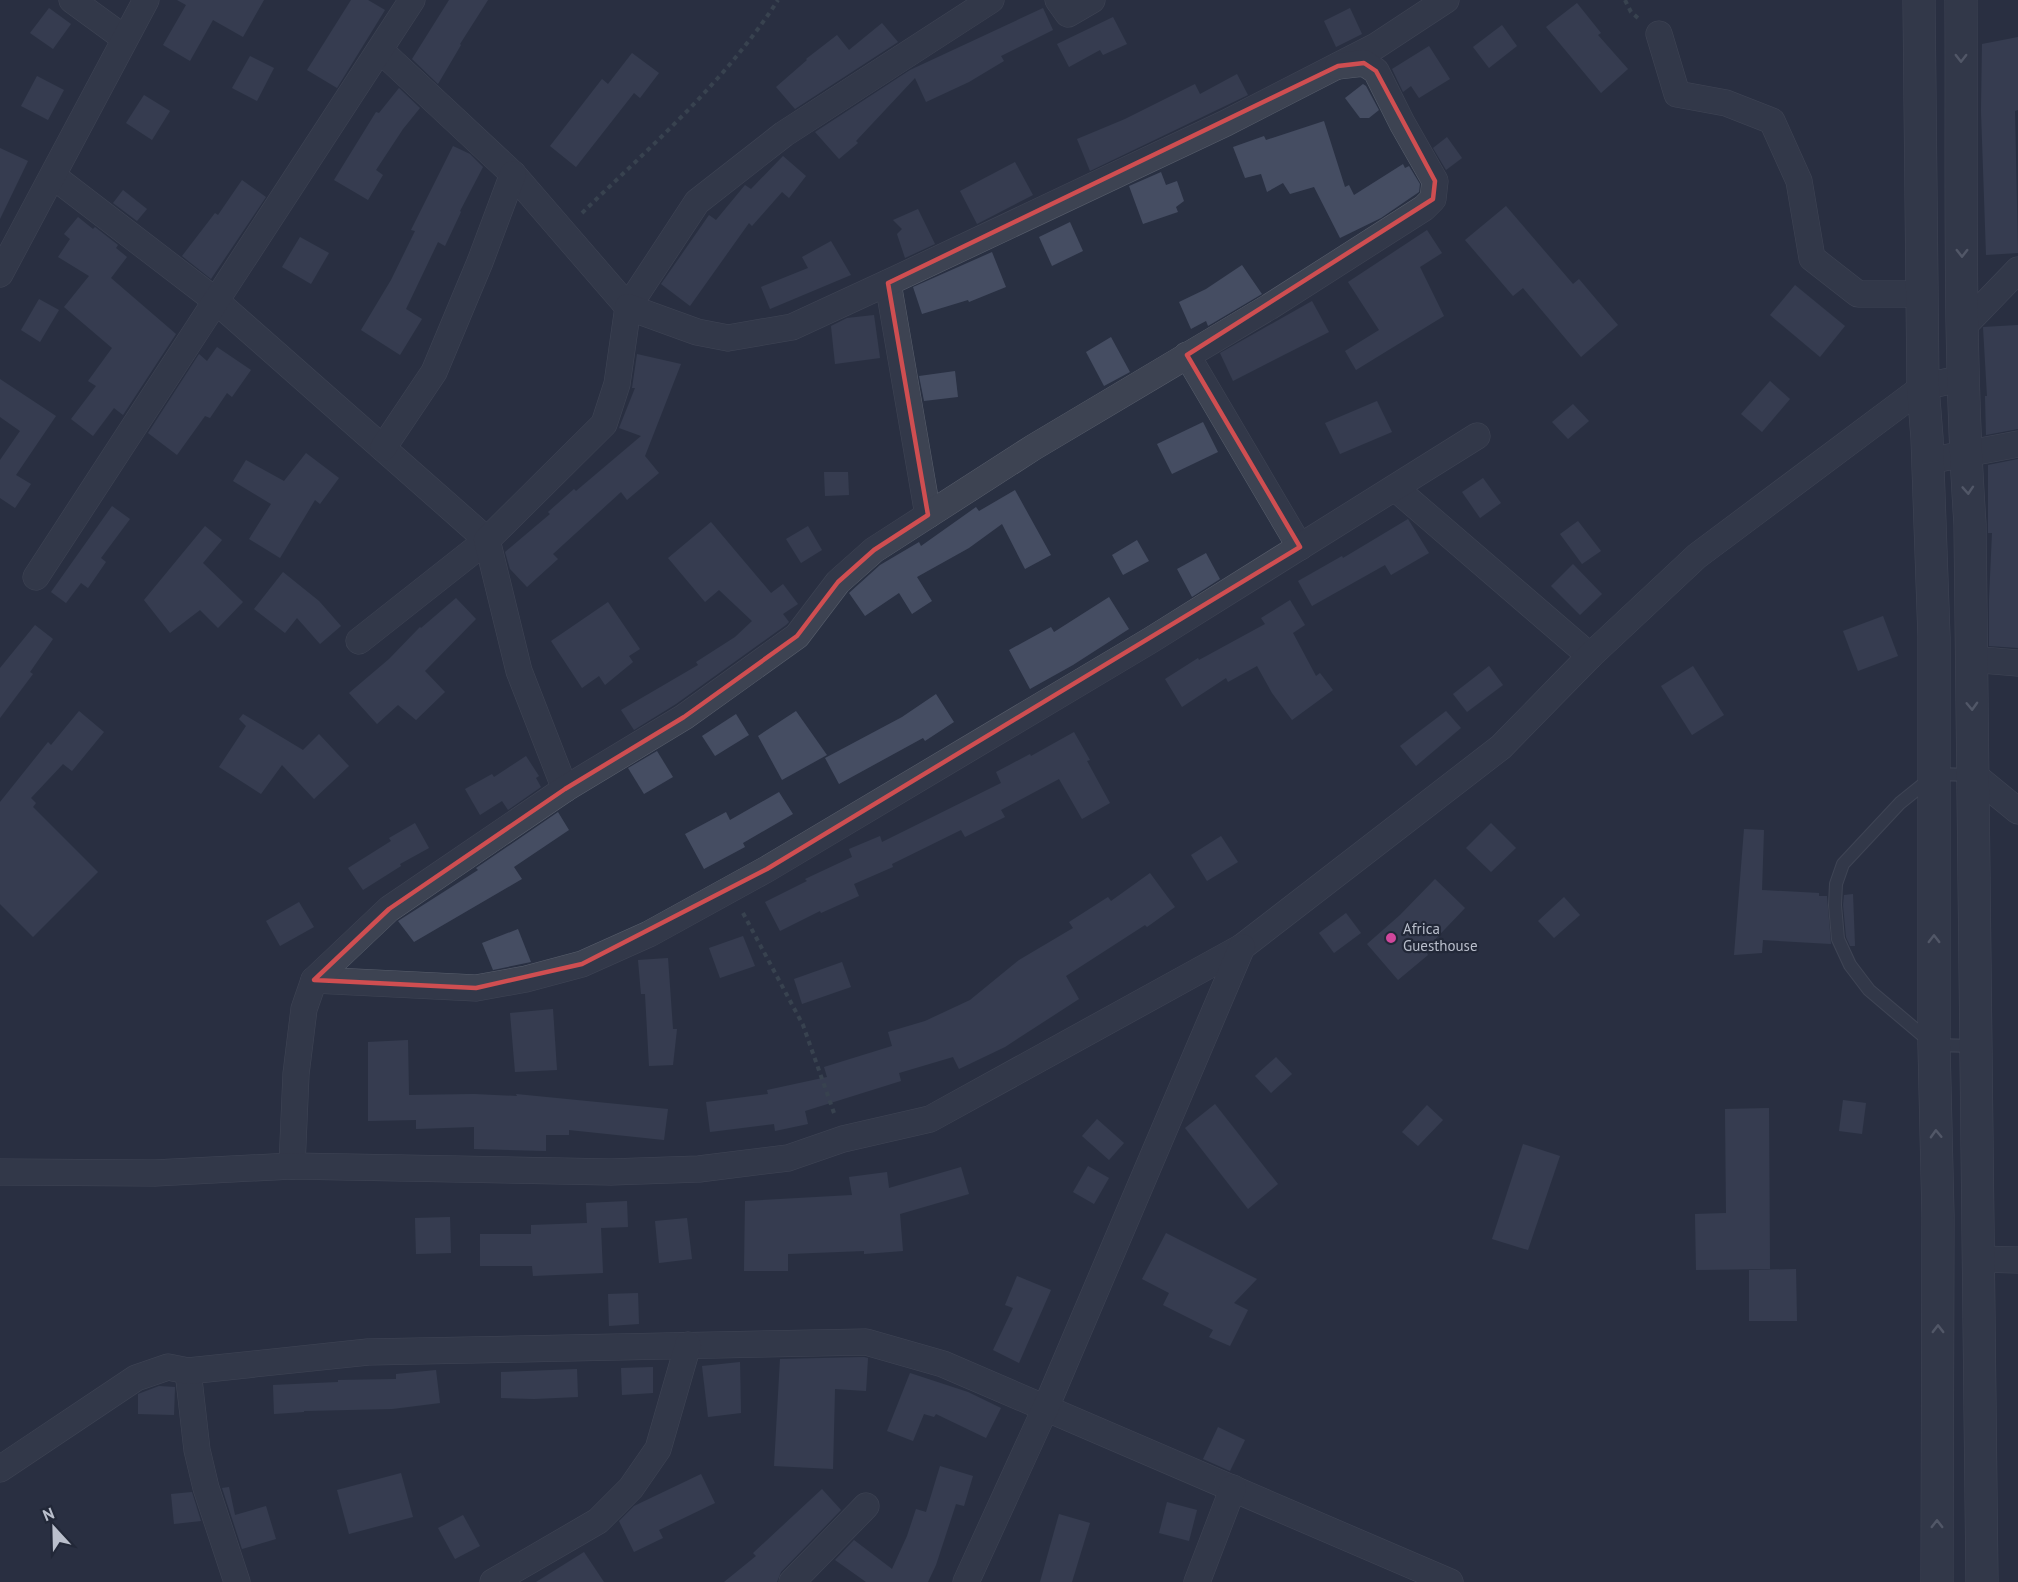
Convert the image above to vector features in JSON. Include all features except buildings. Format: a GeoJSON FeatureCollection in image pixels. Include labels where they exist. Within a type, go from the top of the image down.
{"type":"FeatureCollection","features":[{"type":"Feature","properties":{"kind":"street"},"geometry":{"type":"LineString","coordinates":[[72,0],[124,38]]}},
{"type":"Feature","properties":{"kind":"street"},"geometry":{"type":"LineString","coordinates":[[0,274],[146,0]]}},
{"type":"Feature","properties":{"kind":"street"},"geometry":{"type":"LineString","coordinates":[[36,577],[412,0]]}},
{"type":"Feature","properties":{"kind":"street"},"geometry":{"type":"LineString","coordinates":[[359,640],[487,540],[604,424],[617,384],[628,308],[697,202],[784,134],[991,0]]}},
{"type":"Feature","properties":{"kind":"street"},"geometry":{"type":"LineString","coordinates":[[1058,0],[1068,14],[1092,0]]}},
{"type":"Feature","properties":{"kind":"street"},"geometry":{"type":"LineString","coordinates":[[380,51],[513,174],[628,308],[697,332],[728,338],[792,327],[888,283],[1226,123],[1376,46],[1446,0]]}},
{"type":"Feature","properties":{"kind":"street"},"geometry":{"type":"LineString","coordinates":[[1919,0],[1923,387],[1935,637],[1934,1045],[1938,1216],[1937,1582]]}},
{"type":"Feature","properties":{"kind":"street"},"geometry":{"type":"LineString","coordinates":[[1961,0],[1962,328],[1965,454],[1970,524],[1982,1582]]}},
{"type":"Feature","properties":{"kind":"street"},"geometry":{"type":"LineString","coordinates":[[1659,34],[1677,94],[1726,103],[1772,121],[1799,181],[1812,258],[1858,294],[1922,294]]}},
{"type":"Feature","properties":{"kind":"street"},"geometry":{"type":"LineString","coordinates":[[292,1166],[296,1074],[304,1009],[314,980],[389,909],[565,789],[684,717],[797,636],[838,582],[874,550],[1034,447],[1269,307],[1424,208],[1433,199],[1435,181],[1376,71],[1364,63],[1338,66]]}},
{"type":"Feature","properties":{"kind":"street"},"geometry":{"type":"LineString","coordinates":[[383,448],[434,372],[480,262],[513,174]]}},
{"type":"Feature","properties":{"kind":"street"},"geometry":{"type":"LineString","coordinates":[[53,176],[216,301],[487,540],[519,671],[565,789]]}},
{"type":"Feature","properties":{"kind":"street"},"geometry":{"type":"LineString","coordinates":[[1962,328],[2018,270]]}},
{"type":"Feature","properties":{"kind":"street"},"geometry":{"type":"LineString","coordinates":[[888,283],[928,515]]}},
{"type":"Feature","properties":{"kind":"street"},"geometry":{"type":"LineString","coordinates":[[1187,355],[1300,547]]}},
{"type":"Feature","properties":{"kind":"street"},"geometry":{"type":"LineString","coordinates":[[0,1172],[155,1173],[292,1166],[611,1172],[699,1169],[788,1158],[843,1139],[930,1119],[1242,947],[1501,747],[1590,656],[1697,556],[1923,387],[1963,378]]}},
{"type":"Feature","properties":{"kind":"street"},"geometry":{"type":"LineString","coordinates":[[314,980],[476,988],[526,979],[582,964],[649,934],[731,889],[1151,640],[1477,436]]}},
{"type":"Feature","properties":{"kind":"street"},"geometry":{"type":"LineString","coordinates":[[1928,461],[2018,444]]}},
{"type":"Feature","properties":{"kind":"street"},"geometry":{"type":"LineString","coordinates":[[1395,488],[1590,656]]}},
{"type":"Feature","properties":{"kind":"street"},"geometry":{"type":"LineString","coordinates":[[1970,659],[2018,663]]}},
{"type":"Feature","properties":{"kind":"street"},"geometry":{"type":"LineString","coordinates":[[1974,775],[2018,811]]}},
{"type":"Feature","properties":{"kind":"street"},"geometry":{"type":"LineString","coordinates":[[966,1582],[1046,1407],[1242,947]]}},
{"type":"Feature","properties":{"kind":"street"},"geometry":{"type":"LineString","coordinates":[[1938,1216],[1978,1216]]}},
{"type":"Feature","properties":{"kind":"street"},"geometry":{"type":"LineString","coordinates":[[1979,1259],[2018,1260]]}},
{"type":"Feature","properties":{"kind":"street"},"geometry":{"type":"LineString","coordinates":[[0,1469],[136,1378],[168,1368],[188,1371],[368,1352],[866,1342],[943,1364],[1450,1582]]}},
{"type":"Feature","properties":{"kind":"street"},"geometry":{"type":"LineString","coordinates":[[493,1582],[598,1521],[631,1488],[658,1449],[688,1345]]}},
{"type":"Feature","properties":{"kind":"street"},"geometry":{"type":"LineString","coordinates":[[188,1371],[197,1450],[237,1582]]}},
{"type":"Feature","properties":{"kind":"street"},"geometry":{"type":"LineString","coordinates":[[1197,1582],[1233,1488]]}},
{"type":"Feature","properties":{"kind":"street"},"geometry":{"type":"LineString","coordinates":[[792,1582],[866,1506]]}},
{"type":"Feature","properties":{"kind":"lane"},"geometry":{"type":"LineString","coordinates":[[1974,775],[1936,774],[1900,803],[1843,864],[1836,884],[1835,905],[1838,939],[1850,965],[1869,990],[1934,1045],[1976,1046]]}},
{"type":"Feature","properties":{"kind":"path"},"geometry":{"type":"LineString","coordinates":[[563,232],[705,93],[764,21],[778,0]]}},
{"type":"Feature","properties":{"kind":"path"},"geometry":{"type":"LineString","coordinates":[[731,889],[802,1025],[843,1139]]}},
{"type":"Feature","properties":{"kind":"highlighted area"},"geometry":{"type":"Polygon","coordinates":[[[1364,63],[1376,71],[1435,181],[1433,199],[1187,355],[1300,547],[767,869],[582,964],[476,988],[314,980],[389,909],[565,789],[684,717],[797,636],[838,582],[874,550],[928,515],[888,283],[1338,66],[1364,63]]]}},
{"type":"Feature","properties":{"kind":"place","name":"Africa Guesthouse"},"geometry":{"type":"Point","coordinates":[1391,938]}}]}
